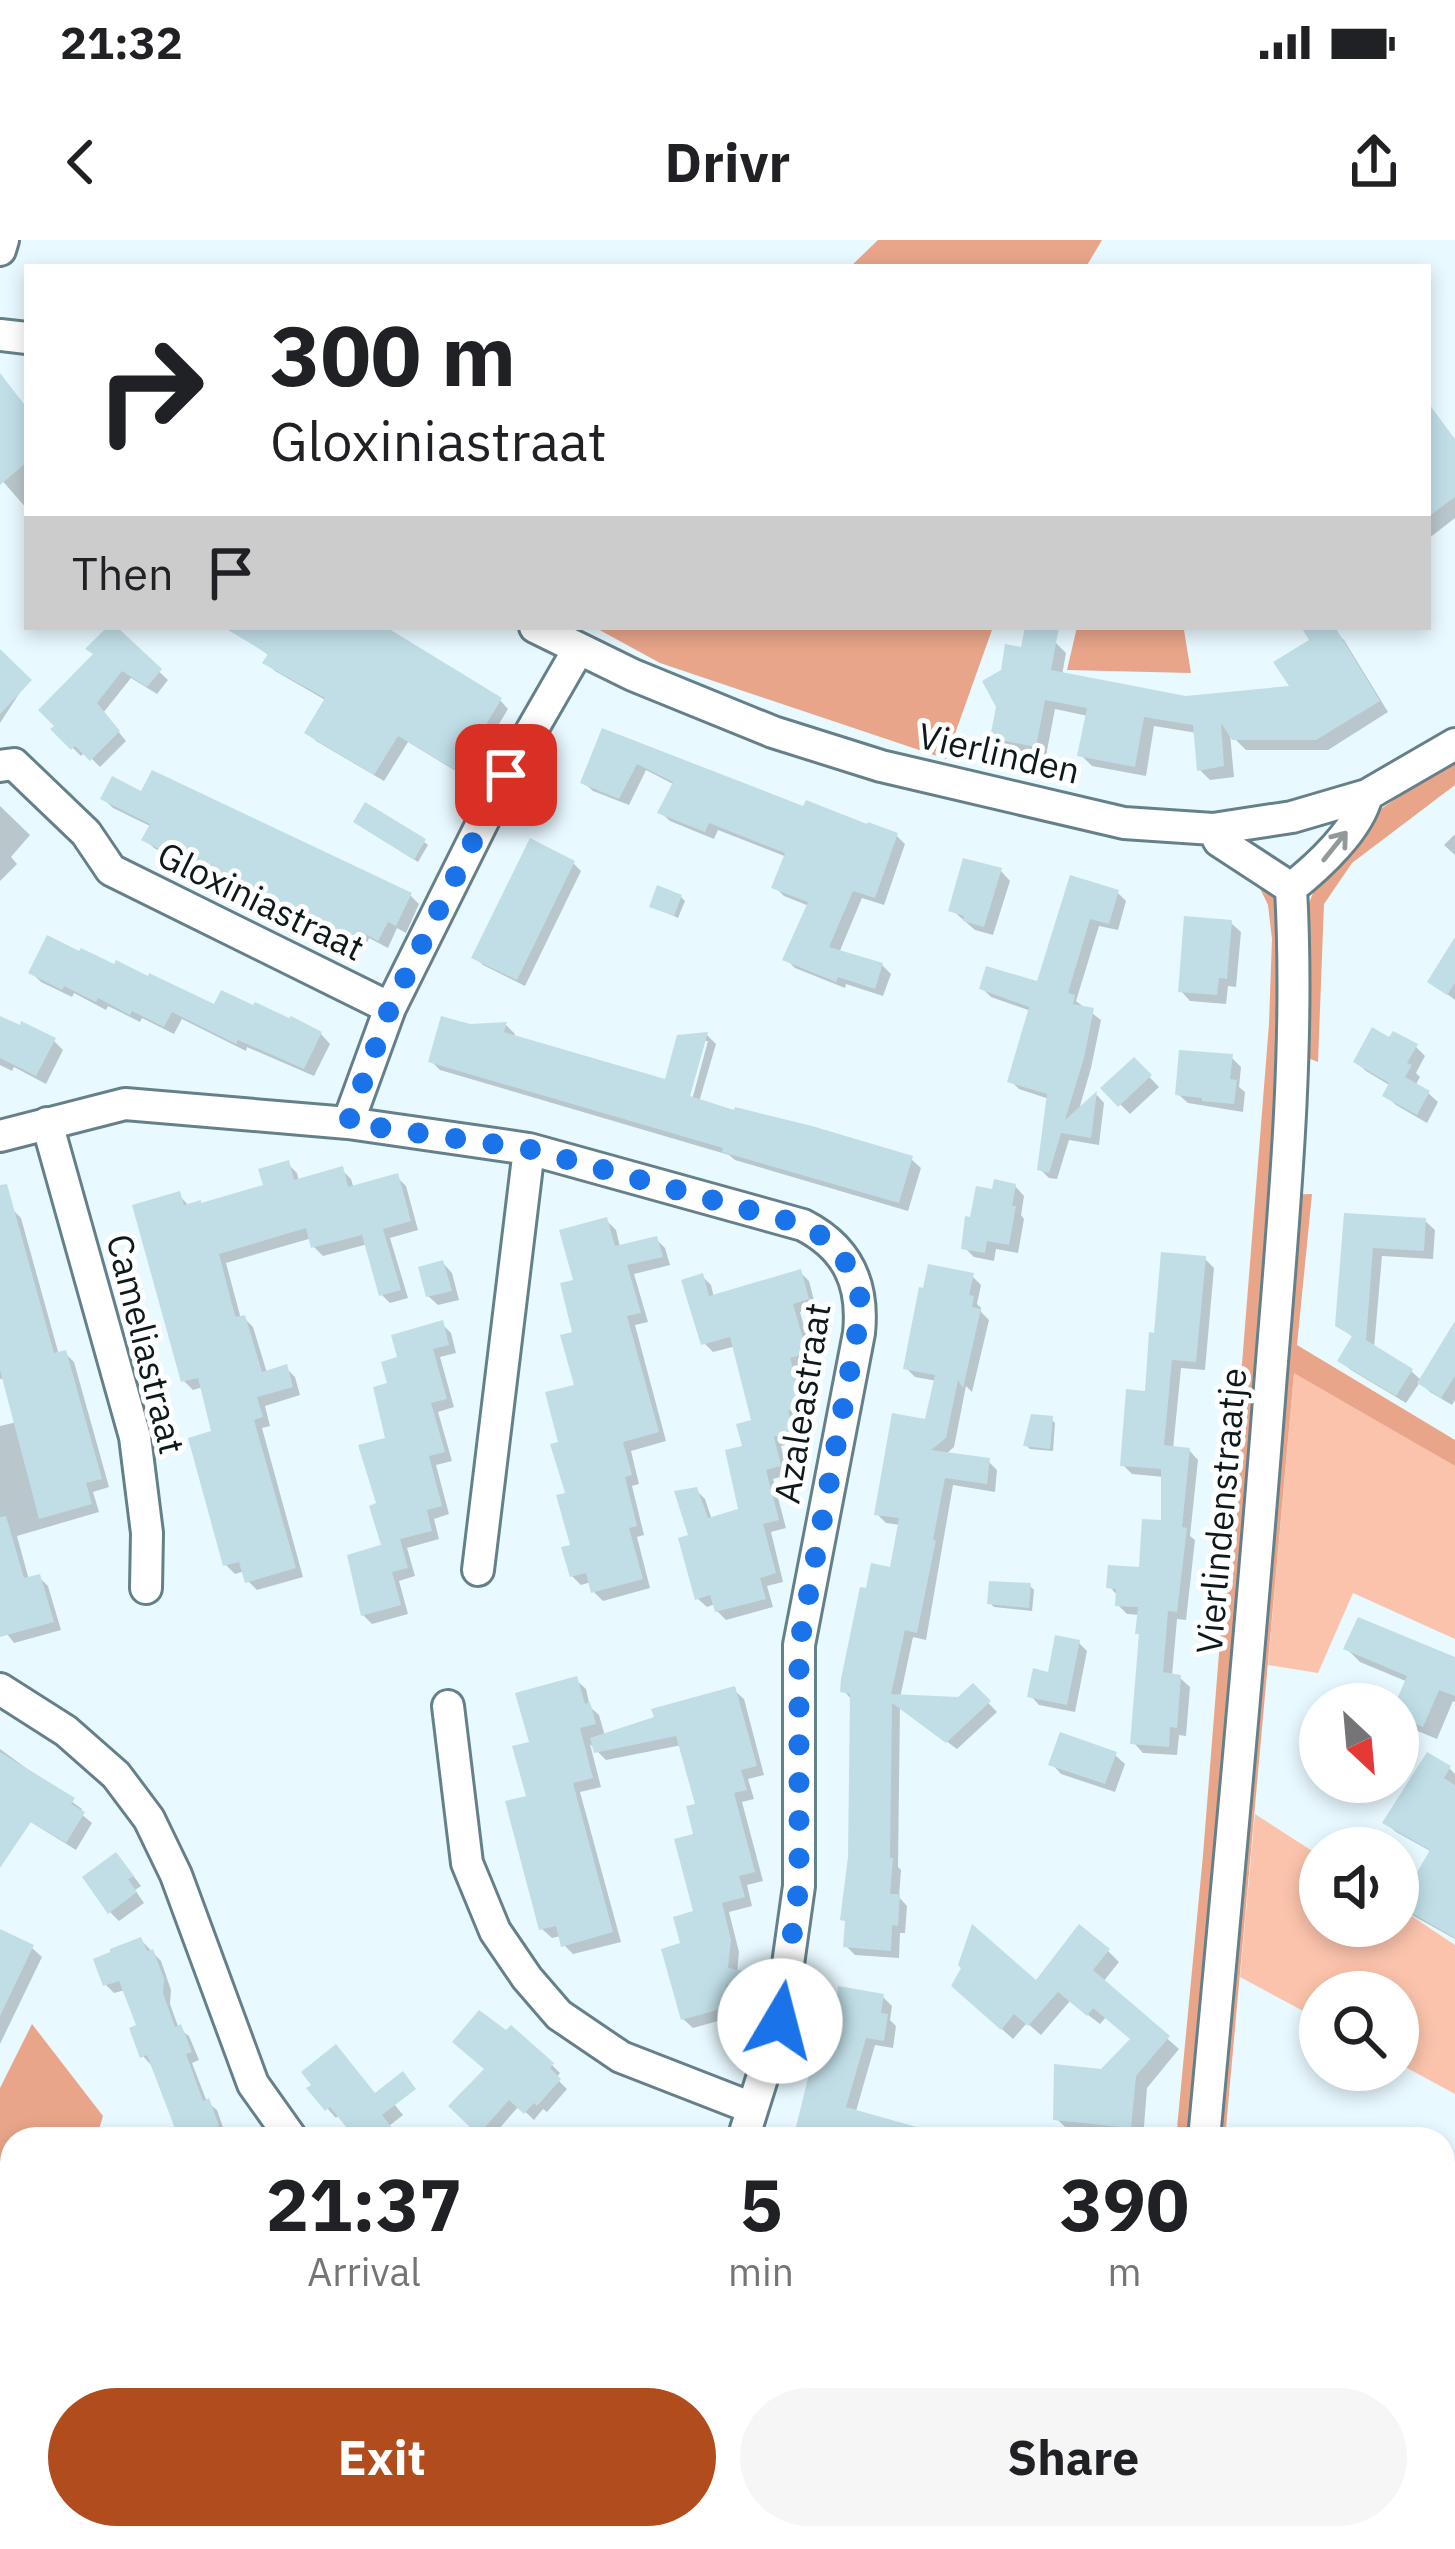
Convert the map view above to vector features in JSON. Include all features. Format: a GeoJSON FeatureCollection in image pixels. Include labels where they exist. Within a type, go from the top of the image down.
{"type":"FeatureCollection","features":[{"type":"Feature","properties":{"kind":"street"},"geometry":{"type":"LineString","coordinates":[[0,250],[3,240]]}},
{"type":"Feature","properties":{"kind":"street","name":"Vierlinden"},"geometry":{"type":"LineString","coordinates":[[541,630],[633,675],[773,732],[881,766],[1124,823],[1213,830],[1292,817],[1367,795],[1455,745]]}},
{"type":"Feature","properties":{"kind":"street","name":"Gloxiniastraat"},"geometry":{"type":"LineString","coordinates":[[348,1123],[390,1008],[506,775],[578,650]]}},
{"type":"Feature","properties":{"kind":"street","name":"Gloxiniastraat"},"geometry":{"type":"LineString","coordinates":[[0,766],[14,764],[86,832],[111,871],[390,1008]]}},
{"type":"Feature","properties":{"kind":"street"},"geometry":{"type":"LineString","coordinates":[[1213,830],[1219,841],[1291,887],[1316,869],[1364,810],[1367,795]]}},
{"type":"Feature","properties":{"kind":"street","name":"Vierlindenstraatje"},"geometry":{"type":"LineString","coordinates":[[1205,2127],[1285,1199],[1295,975],[1291,887]]}},
{"type":"Feature","properties":{"kind":"street","name":"Azaleastraat"},"geometry":{"type":"LineString","coordinates":[[0,1136],[125,1104],[348,1123],[529,1149],[803,1225],[826,1237],[841,1254],[855,1278],[862,1305],[799,1646],[799,1886],[780,2021],[746,2127]]}},
{"type":"Feature","properties":{"kind":"street","name":"Cameliastraat"},"geometry":{"type":"LineString","coordinates":[[47,1123],[135,1437],[147,1533],[146,1588]]}},
{"type":"Feature","properties":{"kind":"street"},"geometry":{"type":"LineString","coordinates":[[478,1570],[529,1149]]}},
{"type":"Feature","properties":{"kind":"street"},"geometry":{"type":"LineString","coordinates":[[0,1689],[66,1731],[116,1775],[149,1819],[176,1875],[253,2084],[283,2127]]}},
{"type":"Feature","properties":{"kind":"street"},"geometry":{"type":"LineString","coordinates":[[448,1706],[467,1863],[495,1931],[526,1978],[560,2015],[621,2056],[752,2108]]}},
{"type":"Feature","properties":{"kind":"shaded area"},"geometry":{"type":"Polygon","coordinates":[[[878,240],[1102,240],[1088,264],[853,264],[878,240]]]}},
{"type":"Feature","properties":{"kind":"shaded area"},"geometry":{"type":"Polygon","coordinates":[[[600,630],[992,630],[946,759],[660,663],[600,630]]]}},
{"type":"Feature","properties":{"kind":"shaded area"},"geometry":{"type":"Polygon","coordinates":[[[1076,630],[1184,630],[1191,673],[1067,670],[1076,630]]]}},
{"type":"Feature","properties":{"kind":"shaded area"},"geometry":{"type":"Polygon","coordinates":[[[1455,759],[1455,785],[1352,863],[1324,904],[1318,1062],[1300,1055],[1302,921],[1322,870],[1360,823],[1455,759]]]}},
{"type":"Feature","properties":{"kind":"shaded area"},"geometry":{"type":"Polygon","coordinates":[[[1255,878],[1279,897],[1277,1195],[1312,1194],[1297,1345],[1455,1440],[1455,1466],[1294,1373],[1226,2127],[1177,2127],[1269,1024],[1272,939],[1268,905],[1255,878]]]}},
{"type":"Feature","properties":{"kind":"shaded area"},"geometry":{"type":"Polygon","coordinates":[[[1294,1372],[1455,1466],[1455,1639],[1353,1593],[1318,1673],[1268,1665],[1294,1372]]]}},
{"type":"Feature","properties":{"kind":"shaded area"},"geometry":{"type":"Polygon","coordinates":[[[1255,1814],[1299,1842],[1299,1947],[1419,1947],[1419,1921],[1455,1945],[1455,2094],[1419,2074],[1419,1971],[1299,1971],[1299,2009],[1240,1977],[1255,1814]]]}},
{"type":"Feature","properties":{"kind":"shaded area"},"geometry":{"type":"Polygon","coordinates":[[[32,2024],[103,2116],[100,2127],[0,2127],[0,2088],[32,2024]]]}},
{"type":"Feature","properties":{"kind":"building"},"geometry":{"type":"Polygon","coordinates":[[[0,373],[24,404],[24,465],[0,485],[0,373]]]}},
{"type":"Feature","properties":{"kind":"building"},"geometry":{"type":"Polygon","coordinates":[[[1431,407],[1455,439],[1455,497],[1431,515],[1431,407]]]}},
{"type":"Feature","properties":{"kind":"building"},"geometry":{"type":"Polygon","coordinates":[[[104,630],[120,630],[162,669],[147,687],[122,671],[97,703],[120,731],[90,761],[75,746],[71,750],[38,710],[93,654],[85,649],[104,630]]]}},
{"type":"Feature","properties":{"kind":"building"},"geometry":{"type":"Polygon","coordinates":[[[228,630],[391,630],[502,698],[471,750],[477,754],[464,775],[398,736],[374,775],[304,733],[325,698],[262,663],[268,654],[228,630]]]}},
{"type":"Feature","properties":{"kind":"building"},"geometry":{"type":"Polygon","coordinates":[[[1024,630],[1058,630],[1051,670],[1186,696],[1289,686],[1273,662],[1309,640],[1303,630],[1337,630],[1380,701],[1316,740],[1232,740],[1221,723],[1224,766],[1197,771],[1193,725],[1144,717],[1135,767],[1077,756],[1087,708],[1045,700],[1036,747],[990,738],[996,707],[982,681],[1001,670],[1005,644],[1021,647],[1024,630]]]}},
{"type":"Feature","properties":{"kind":"building"},"geometry":{"type":"Polygon","coordinates":[[[0,649],[32,680],[0,714],[0,649]]]}},
{"type":"Feature","properties":{"kind":"building"},"geometry":{"type":"Polygon","coordinates":[[[602,728],[803,806],[806,800],[898,833],[875,898],[853,891],[829,947],[883,963],[875,989],[838,977],[836,982],[782,960],[808,902],[771,888],[785,853],[709,823],[705,832],[657,813],[673,782],[637,764],[619,799],[580,783],[602,728]]]}},
{"type":"Feature","properties":{"kind":"building"},"geometry":{"type":"Polygon","coordinates":[[[152,770],[412,893],[396,926],[388,922],[378,941],[359,931],[356,938],[351,936],[349,945],[141,840],[150,824],[100,799],[112,776],[141,791],[152,770]]]}},
{"type":"Feature","properties":{"kind":"building"},"geometry":{"type":"Polygon","coordinates":[[[365,802],[426,839],[414,860],[353,822],[365,802]]]}},
{"type":"Feature","properties":{"kind":"building"},"geometry":{"type":"Polygon","coordinates":[[[530,838],[575,861],[517,980],[471,958],[530,838]]]}},
{"type":"Feature","properties":{"kind":"building"},"geometry":{"type":"Polygon","coordinates":[[[963,858],[1002,868],[984,927],[948,911],[963,858]]]}},
{"type":"Feature","properties":{"kind":"building"},"geometry":{"type":"Polygon","coordinates":[[[1070,875],[1119,890],[1109,924],[1090,919],[1068,993],[1075,995],[1073,1004],[1094,1008],[1065,1120],[1097,1091],[1091,1138],[1061,1133],[1049,1173],[1037,1170],[1047,1094],[1007,1082],[1029,1007],[979,989],[986,966],[1037,981],[1070,875]]]}},
{"type":"Feature","properties":{"kind":"building"},"geometry":{"type":"Polygon","coordinates":[[[657,885],[682,895],[674,916],[649,907],[657,885]]]}},
{"type":"Feature","properties":{"kind":"building"},"geometry":{"type":"Polygon","coordinates":[[[1184,916],[1232,920],[1227,979],[1219,978],[1217,995],[1178,992],[1184,916]]]}},
{"type":"Feature","properties":{"kind":"building"},"geometry":{"type":"Polygon","coordinates":[[[47,935],[79,951],[149,973],[214,1004],[221,990],[322,1032],[304,1069],[238,1040],[236,1044],[172,1012],[164,1027],[28,973],[47,935]]]}},
{"type":"Feature","properties":{"kind":"building"},"geometry":{"type":"Polygon","coordinates":[[[1455,937],[1455,983],[1447,995],[1427,982],[1455,937]]]}},
{"type":"Feature","properties":{"kind":"building"},"geometry":{"type":"Polygon","coordinates":[[[0,1016],[56,1038],[36,1076],[0,1058],[0,1016]]]}},
{"type":"Feature","properties":{"kind":"building"},"geometry":{"type":"Polygon","coordinates":[[[441,1016],[470,1024],[507,1022],[504,1032],[665,1079],[677,1035],[708,1032],[690,1096],[913,1156],[899,1203],[428,1062],[441,1016]]]}},
{"type":"Feature","properties":{"kind":"building"},"geometry":{"type":"Polygon","coordinates":[[[1372,1027],[1418,1044],[1405,1077],[1430,1091],[1417,1115],[1382,1096],[1389,1083],[1353,1062],[1372,1027]]]}},
{"type":"Feature","properties":{"kind":"building"},"geometry":{"type":"Polygon","coordinates":[[[1179,1050],[1233,1054],[1234,1104],[1175,1095],[1179,1050]]]}},
{"type":"Feature","properties":{"kind":"building"},"geometry":{"type":"Polygon","coordinates":[[[1134,1057],[1152,1075],[1118,1107],[1100,1088],[1134,1057]]]}},
{"type":"Feature","properties":{"kind":"building"},"geometry":{"type":"Polygon","coordinates":[[[289,1160],[294,1180],[343,1166],[348,1187],[398,1173],[411,1221],[383,1229],[401,1290],[379,1296],[362,1235],[311,1248],[306,1228],[219,1254],[234,1312],[236,1317],[245,1315],[262,1372],[287,1364],[293,1387],[257,1397],[263,1417],[254,1420],[296,1568],[245,1583],[239,1562],[223,1566],[188,1438],[211,1431],[198,1378],[181,1382],[132,1205],[180,1191],[184,1205],[201,1203],[263,1185],[258,1169],[289,1160]]]}},
{"type":"Feature","properties":{"kind":"building"},"geometry":{"type":"Polygon","coordinates":[[[994,1179],[1016,1184],[1009,1245],[987,1241],[985,1253],[961,1249],[965,1216],[970,1217],[976,1186],[992,1189],[994,1179]]]}},
{"type":"Feature","properties":{"kind":"building"},"geometry":{"type":"Polygon","coordinates":[[[7,1184],[54,1353],[66,1350],[102,1479],[86,1483],[92,1504],[39,1519],[0,1370],[0,1185],[7,1184]]]}},
{"type":"Feature","properties":{"kind":"building"},"geometry":{"type":"Polygon","coordinates":[[[1344,1213],[1426,1218],[1424,1251],[1373,1248],[1366,1340],[1413,1369],[1396,1396],[1337,1361],[1352,1336],[1335,1326],[1344,1213]]]}},
{"type":"Feature","properties":{"kind":"building"},"geometry":{"type":"Polygon","coordinates":[[[607,1217],[615,1246],[657,1236],[663,1257],[627,1265],[641,1313],[627,1316],[659,1432],[623,1442],[632,1475],[625,1477],[637,1526],[629,1528],[643,1579],[591,1593],[586,1573],[570,1577],[561,1547],[570,1545],[556,1495],[565,1493],[550,1444],[558,1442],[545,1392],[574,1385],[560,1335],[572,1332],[560,1283],[573,1280],[559,1230],[607,1217]]]}},
{"type":"Feature","properties":{"kind":"building"},"geometry":{"type":"Polygon","coordinates":[[[1161,1252],[1206,1256],[1196,1362],[1172,1360],[1164,1445],[1190,1448],[1177,1612],[1168,1611],[1163,1672],[1181,1675],[1177,1728],[1170,1727],[1169,1747],[1130,1744],[1138,1607],[1115,1606],[1116,1589],[1106,1588],[1108,1565],[1139,1567],[1142,1519],[1161,1520],[1161,1469],[1120,1466],[1126,1389],[1145,1391],[1161,1252]]]}},
{"type":"Feature","properties":{"kind":"building"},"geometry":{"type":"Polygon","coordinates":[[[443,1260],[452,1291],[426,1297],[418,1267],[443,1260]]]}},
{"type":"Feature","properties":{"kind":"building"},"geometry":{"type":"Polygon","coordinates":[[[928,1264],[974,1273],[969,1295],[974,1296],[972,1307],[981,1309],[963,1388],[958,1380],[946,1438],[931,1450],[990,1458],[987,1484],[945,1478],[917,1633],[905,1630],[891,1694],[958,1697],[973,1683],[991,1701],[946,1743],[892,1703],[890,1894],[900,1894],[898,1926],[892,1925],[891,1951],[843,1947],[845,1921],[840,1920],[848,1857],[850,1694],[840,1692],[841,1679],[860,1587],[866,1588],[871,1563],[890,1567],[899,1518],[874,1515],[892,1413],[925,1419],[935,1375],[903,1369],[928,1264]]]}},
{"type":"Feature","properties":{"kind":"building"},"geometry":{"type":"Polygon","coordinates":[[[801,1269],[809,1299],[793,1304],[807,1353],[790,1358],[805,1407],[788,1411],[794,1432],[774,1437],[781,1466],[766,1470],[779,1520],[763,1524],[776,1573],[760,1578],[766,1599],[715,1612],[710,1595],[695,1600],[678,1538],[688,1535],[674,1491],[697,1487],[708,1518],[738,1509],[725,1450],[742,1446],[736,1424],[751,1420],[730,1337],[701,1345],[681,1280],[703,1273],[709,1296],[801,1269]]]}},
{"type":"Feature","properties":{"kind":"building"},"geometry":{"type":"Polygon","coordinates":[[[443,1320],[449,1345],[433,1349],[447,1399],[431,1403],[445,1452],[429,1456],[442,1506],[427,1510],[432,1531],[400,1539],[408,1568],[392,1572],[401,1605],[361,1616],[347,1555],[381,1545],[369,1506],[376,1503],[358,1445],[385,1438],[373,1387],[387,1383],[381,1362],[397,1357],[391,1335],[443,1320]]]}},
{"type":"Feature","properties":{"kind":"building"},"geometry":{"type":"Polygon","coordinates":[[[1455,1321],[1455,1376],[1441,1398],[1417,1383],[1455,1321]]]}},
{"type":"Feature","properties":{"kind":"building"},"geometry":{"type":"Polygon","coordinates":[[[1031,1414],[1053,1416],[1050,1449],[1023,1446],[1031,1414]]]}},
{"type":"Feature","properties":{"kind":"building"},"geometry":{"type":"Polygon","coordinates":[[[6,1516],[24,1578],[40,1574],[54,1622],[0,1637],[0,1517],[6,1516]]]}},
{"type":"Feature","properties":{"kind":"building"},"geometry":{"type":"Polygon","coordinates":[[[989,1581],[1031,1583],[1029,1608],[987,1604],[989,1581]]]}},
{"type":"Feature","properties":{"kind":"building"},"geometry":{"type":"Polygon","coordinates":[[[1358,1617],[1455,1657],[1455,1696],[1439,1690],[1423,1727],[1419,1725],[1419,1683],[1404,1683],[1407,1676],[1343,1649],[1358,1617]]]}},
{"type":"Feature","properties":{"kind":"building"},"geometry":{"type":"Polygon","coordinates":[[[1055,1635],[1080,1640],[1067,1705],[1027,1697],[1033,1668],[1048,1672],[1055,1635]]]}},
{"type":"Feature","properties":{"kind":"building"},"geometry":{"type":"Polygon","coordinates":[[[577,1676],[596,1724],[580,1728],[593,1778],[573,1783],[613,1932],[561,1947],[556,1926],[539,1930],[505,1801],[526,1796],[512,1746],[529,1742],[515,1693],[577,1676]]]}},
{"type":"Feature","properties":{"kind":"building"},"geometry":{"type":"Polygon","coordinates":[[[735,1686],[757,1766],[741,1770],[747,1790],[734,1793],[755,1872],[739,1876],[745,1897],[722,1903],[731,1940],[728,1968],[767,1975],[726,1985],[732,2006],[681,2020],[661,1949],[680,1943],[673,1917],[693,1911],[674,1839],[693,1834],[686,1806],[695,1804],[676,1736],[594,1753],[590,1738],[654,1717],[651,1709],[735,1686]]]}},
{"type":"Feature","properties":{"kind":"building"},"geometry":{"type":"Polygon","coordinates":[[[1060,1732],[1117,1752],[1105,1784],[1048,1765],[1060,1732]]]}},
{"type":"Feature","properties":{"kind":"building"},"geometry":{"type":"Polygon","coordinates":[[[0,1752],[75,1798],[71,1804],[85,1812],[66,1843],[31,1822],[0,1868],[0,1752]]]}},
{"type":"Feature","properties":{"kind":"building"},"geometry":{"type":"Polygon","coordinates":[[[1427,1752],[1451,1766],[1444,1778],[1455,1785],[1455,1938],[1419,1917],[1419,1869],[1430,1850],[1419,1844],[1419,1827],[1382,1823],[1395,1803],[1419,1803],[1419,1765],[1427,1752]]]}},
{"type":"Feature","properties":{"kind":"building"},"geometry":{"type":"Polygon","coordinates":[[[116,1852],[134,1876],[128,1879],[137,1892],[108,1914],[82,1877],[116,1852]]]}},
{"type":"Feature","properties":{"kind":"building"},"geometry":{"type":"Polygon","coordinates":[[[972,1924],[1036,1980],[1079,1924],[1110,1949],[1093,1970],[1170,2036],[1136,2076],[1131,2127],[1053,2120],[1054,2064],[1101,2069],[1130,2039],[1093,2008],[1087,2016],[1058,1992],[1028,2026],[1014,2014],[1001,2030],[951,1986],[961,1968],[958,1965],[972,1924]]]}},
{"type":"Feature","properties":{"kind":"building"},"geometry":{"type":"Polygon","coordinates":[[[0,1929],[34,1945],[0,2016],[0,1929]]]}},
{"type":"Feature","properties":{"kind":"building"},"geometry":{"type":"Polygon","coordinates":[[[141,1937],[147,1951],[153,1949],[175,2027],[181,2024],[203,2101],[209,2098],[219,2126],[174,2127],[147,2055],[140,2058],[129,2028],[136,2025],[119,1981],[103,1986],[93,1959],[141,1937]]]}},
{"type":"Feature","properties":{"kind":"building"},"geometry":{"type":"Polygon","coordinates":[[[838,1986],[884,1994],[881,2013],[888,2014],[884,2041],[866,2038],[846,2107],[916,2127],[796,2127],[812,2062],[822,2065],[829,2014],[834,2014],[838,1986]]]}},
{"type":"Feature","properties":{"kind":"building"},"geometry":{"type":"Polygon","coordinates":[[[479,2010],[506,2030],[511,2025],[554,2063],[550,2068],[561,2079],[524,2114],[509,2100],[485,2127],[470,2127],[448,2106],[484,2069],[452,2042],[479,2010]]]}},
{"type":"Feature","properties":{"kind":"building"},"geometry":{"type":"Polygon","coordinates":[[[336,2044],[375,2093],[403,2071],[416,2089],[382,2115],[392,2127],[346,2127],[306,2088],[311,2085],[301,2072],[336,2044]]]}},
{"type":"Feature","properties":{"kind":"route"},"geometry":{"type":"LineString","coordinates":[[506,775],[390,1008],[348,1123],[529,1149],[803,1225],[826,1237],[841,1254],[855,1278],[862,1305],[799,1646],[799,1886],[780,2021]]}}]}
